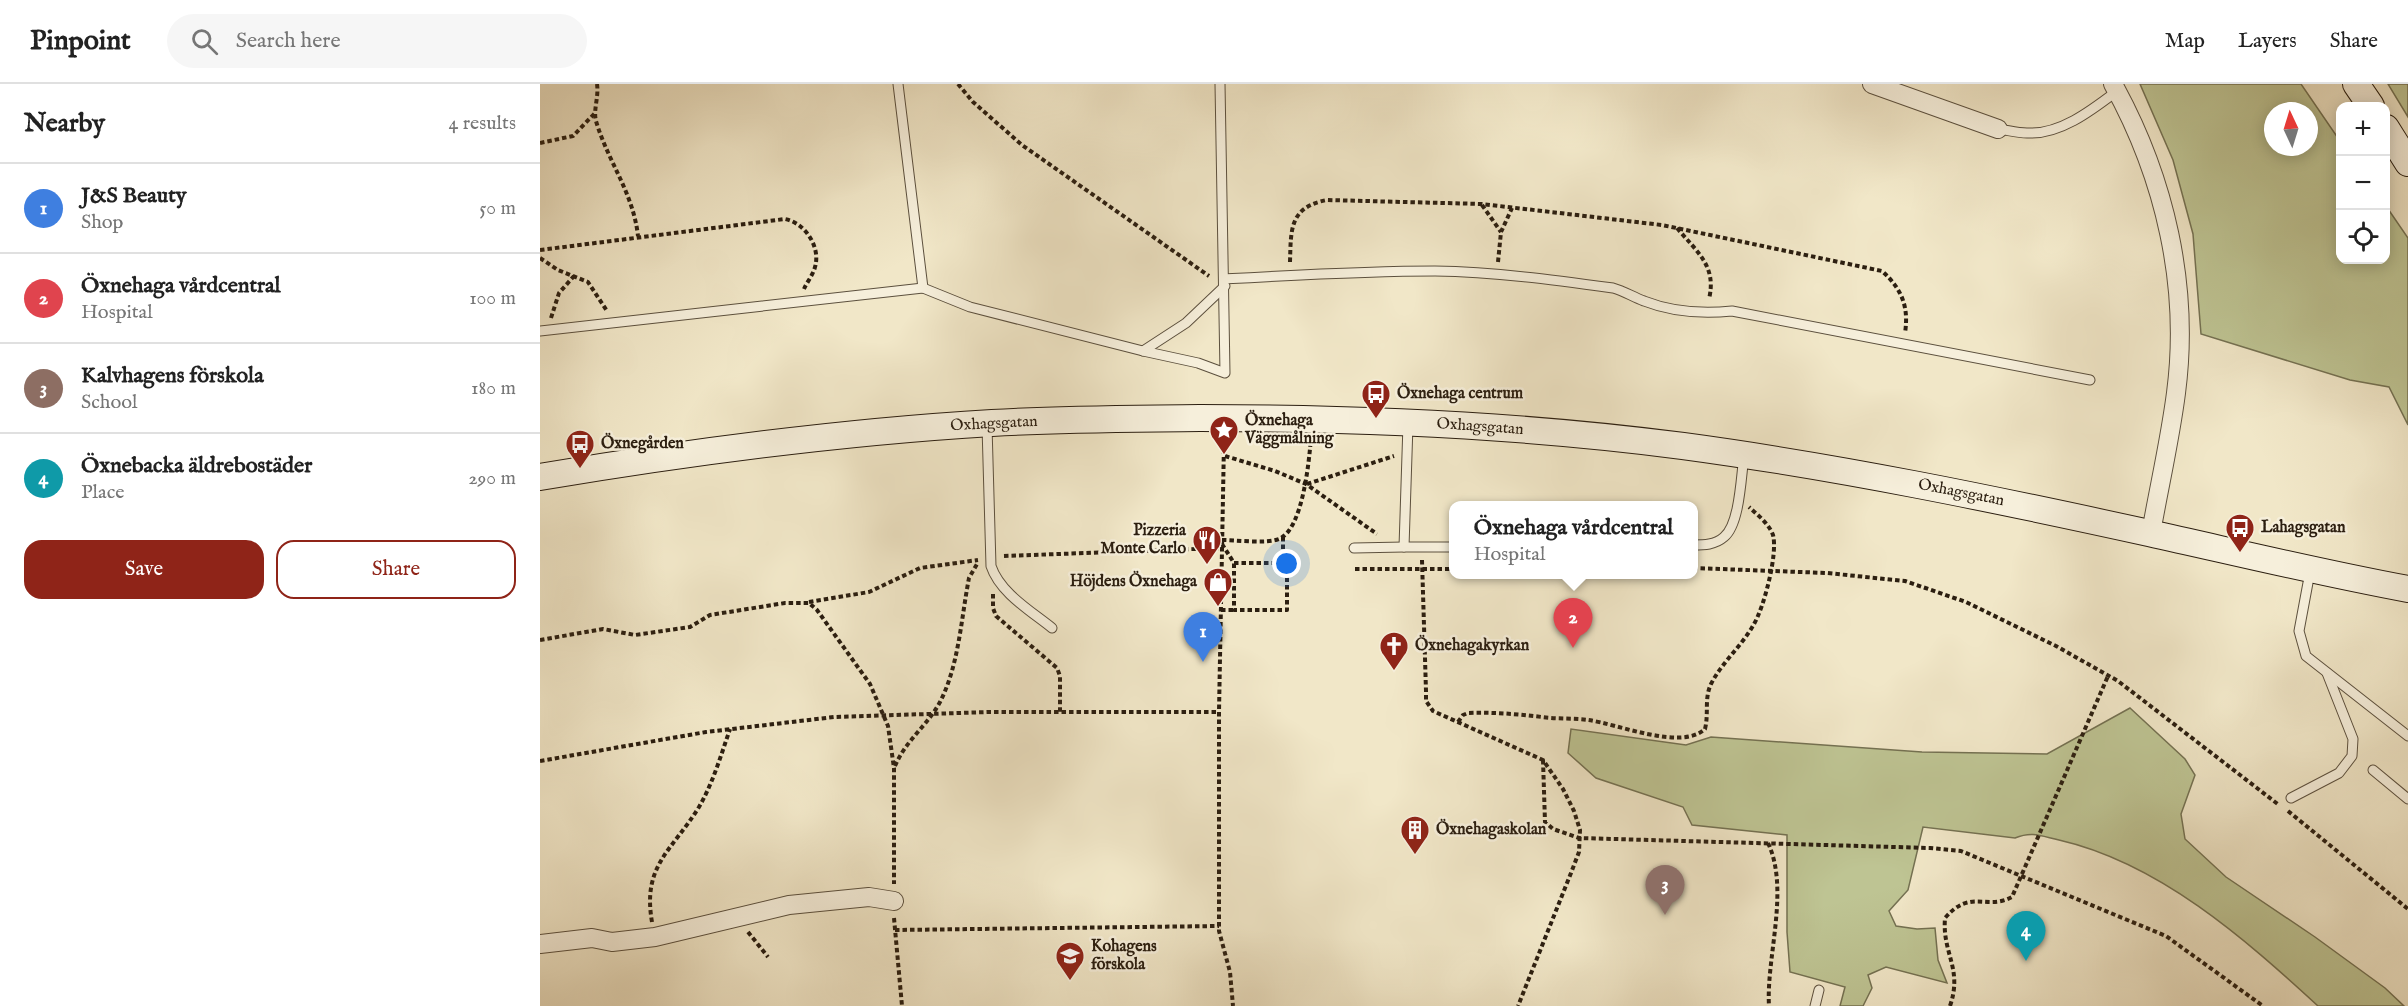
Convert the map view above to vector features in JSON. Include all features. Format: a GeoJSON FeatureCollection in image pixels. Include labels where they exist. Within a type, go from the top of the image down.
{"type":"FeatureCollection","features":[{"type":"Feature","properties":{"kind":"street"},"geometry":{"type":"LineString","coordinates":[[1872,84],[1998,129]]}},
{"type":"Feature","properties":{"kind":"street"},"geometry":{"type":"LineString","coordinates":[[2356,84],[2368,102]]}},
{"type":"Feature","properties":{"kind":"street"},"geometry":{"type":"LineString","coordinates":[[2115,87],[2147,156],[2174,252],[2180,349],[2176,393],[2151,533]]}},
{"type":"Feature","properties":{"kind":"street"},"geometry":{"type":"LineString","coordinates":[[2390,136],[2408,163]]}},
{"type":"Feature","properties":{"kind":"street","name":"Oxhagsgatan"},"geometry":{"type":"LineString","coordinates":[[540,477],[773,444],[907,429],[987,423],[1181,418],[1408,422],[1564,433],[1744,455],[1965,494],[2151,533],[2311,570],[2408,588]]}},
{"type":"Feature","properties":{"kind":"street"},"geometry":{"type":"LineString","coordinates":[[540,944],[592,938],[612,942],[655,937],[789,905],[868,897],[894,901]]}},
{"type":"Feature","properties":{"kind":"lane"},"geometry":{"type":"LineString","coordinates":[[898,84],[923,288]]}},
{"type":"Feature","properties":{"kind":"lane"},"geometry":{"type":"LineString","coordinates":[[541,331],[923,288],[970,307],[1198,363],[1225,373],[1220,84]]}},
{"type":"Feature","properties":{"kind":"lane"},"geometry":{"type":"LineString","coordinates":[[1998,129],[2028,134],[2064,124],[2093,109],[2115,87]]}},
{"type":"Feature","properties":{"kind":"lane"},"geometry":{"type":"LineString","coordinates":[[1143,351],[1186,323],[1224,283],[1290,275],[1390,272],[1498,274],[1613,288],[1631,293],[1644,301],[1705,314],[1732,311],[2090,380]]}},
{"type":"Feature","properties":{"kind":"lane"},"geometry":{"type":"LineString","coordinates":[[1399,547],[1408,422]]}},
{"type":"Feature","properties":{"kind":"lane"},"geometry":{"type":"LineString","coordinates":[[987,423],[991,561],[995,577],[1002,586],[1052,628]]}},
{"type":"Feature","properties":{"kind":"lane"},"geometry":{"type":"LineString","coordinates":[[1698,545],[1714,544],[1726,537],[1732,526],[1738,503],[1744,455]]}},
{"type":"Feature","properties":{"kind":"lane"},"geometry":{"type":"LineString","coordinates":[[1354,548],[1449,547]]}},
{"type":"Feature","properties":{"kind":"lane"},"geometry":{"type":"LineString","coordinates":[[2311,570],[2300,631],[2306,656],[2408,736]]}},
{"type":"Feature","properties":{"kind":"lane"},"geometry":{"type":"LineString","coordinates":[[2291,798],[2339,772],[2352,756],[2353,739],[2326,671]]}},
{"type":"Feature","properties":{"kind":"lane"},"geometry":{"type":"LineString","coordinates":[[2373,770],[2408,799]]}},
{"type":"Feature","properties":{"kind":"lane"},"geometry":{"type":"LineString","coordinates":[[1815,1006],[1818,990]]}},
{"type":"Feature","properties":{"kind":"path"},"geometry":{"type":"LineString","coordinates":[[597,84],[599,94],[595,113],[597,125],[630,199],[638,236]]}},
{"type":"Feature","properties":{"kind":"path"},"geometry":{"type":"LineString","coordinates":[[958,84],[973,102],[1022,145],[1224,283]]}},
{"type":"Feature","properties":{"kind":"path"},"geometry":{"type":"LineString","coordinates":[[540,143],[573,136],[595,113]]}},
{"type":"Feature","properties":{"kind":"path"},"geometry":{"type":"LineString","coordinates":[[1290,275],[1291,233],[1295,218],[1302,209],[1314,202],[1327,200],[1482,204],[1677,228],[1882,271],[1900,291],[1906,305],[1908,317],[1904,343]]}},
{"type":"Feature","properties":{"kind":"path"},"geometry":{"type":"LineString","coordinates":[[1482,204],[1502,232]]}},
{"type":"Feature","properties":{"kind":"path"},"geometry":{"type":"LineString","coordinates":[[1498,274],[1498,247],[1512,208]]}},
{"type":"Feature","properties":{"kind":"path"},"geometry":{"type":"LineString","coordinates":[[540,250],[785,219],[796,221],[806,231],[816,256],[815,267],[797,302]]}},
{"type":"Feature","properties":{"kind":"path"},"geometry":{"type":"LineString","coordinates":[[1677,228],[1702,258],[1711,276],[1712,284],[1705,314]]}},
{"type":"Feature","properties":{"kind":"path"},"geometry":{"type":"LineString","coordinates":[[540,258],[558,270],[588,282],[603,307],[620,322]]}},
{"type":"Feature","properties":{"kind":"path"},"geometry":{"type":"LineString","coordinates":[[541,331],[553,315],[559,293],[574,276]]}},
{"type":"Feature","properties":{"kind":"path"},"geometry":{"type":"LineString","coordinates":[[1283,563],[1283,537],[1297,515],[1306,484],[1312,435]]}},
{"type":"Feature","properties":{"kind":"path"},"geometry":{"type":"LineString","coordinates":[[1224,442],[1219,712],[1219,926],[1230,972],[1233,1006]]}},
{"type":"Feature","properties":{"kind":"path"},"geometry":{"type":"LineString","coordinates":[[1306,484],[1406,453]]}},
{"type":"Feature","properties":{"kind":"path"},"geometry":{"type":"LineString","coordinates":[[1224,456],[1275,471],[1306,484],[1399,547],[1423,568]]}},
{"type":"Feature","properties":{"kind":"path"},"geometry":{"type":"LineString","coordinates":[[1458,722],[1463,715],[1468,713],[1510,712],[1590,720],[1655,735],[1700,734],[1705,729],[1706,698],[1711,685],[1719,669],[1734,654],[1755,623],[1774,549],[1772,534],[1761,517],[1748,506],[1738,503]]}},
{"type":"Feature","properties":{"kind":"path"},"geometry":{"type":"LineString","coordinates":[[1060,712],[1060,676],[1057,668],[996,616],[993,608],[991,561],[1276,540],[1283,537]]}},
{"type":"Feature","properties":{"kind":"path"},"geometry":{"type":"LineString","coordinates":[[1222,544],[1234,563],[1234,610]]}},
{"type":"Feature","properties":{"kind":"path"},"geometry":{"type":"LineString","coordinates":[[1421,547],[1426,701],[1433,711],[1537,756],[1563,789],[1574,811],[1579,852],[1518,1006]]}},
{"type":"Feature","properties":{"kind":"path"},"geometry":{"type":"LineString","coordinates":[[540,640],[603,629],[635,635],[690,627],[710,615],[785,603],[808,603],[870,592],[920,568],[982,560],[975,566],[969,578],[950,680],[938,705],[902,751],[894,768]]}},
{"type":"Feature","properties":{"kind":"path"},"geometry":{"type":"LineString","coordinates":[[1221,610],[1287,610],[1287,563],[1234,563]]}},
{"type":"Feature","properties":{"kind":"path"},"geometry":{"type":"LineString","coordinates":[[1356,569],[1449,568]]}},
{"type":"Feature","properties":{"kind":"path"},"geometry":{"type":"LineString","coordinates":[[1698,568],[1827,573],[1905,581],[1966,602],[2056,646],[2108,676],[2310,828],[2408,909]]}},
{"type":"Feature","properties":{"kind":"path"},"geometry":{"type":"LineString","coordinates":[[808,603],[817,610],[870,684],[888,726],[894,768],[894,901],[902,1006]]}},
{"type":"Feature","properties":{"kind":"path"},"geometry":{"type":"LineString","coordinates":[[1950,1006],[1954,994],[1955,972],[1945,940],[1945,918],[1954,908],[1971,900],[2001,903],[2012,897],[2108,676]]}},
{"type":"Feature","properties":{"kind":"path"},"geometry":{"type":"LineString","coordinates":[[540,761],[730,729],[834,717],[1060,712],[1219,712]]}},
{"type":"Feature","properties":{"kind":"path"},"geometry":{"type":"LineString","coordinates":[[655,937],[649,902],[650,883],[658,864],[700,805],[730,729]]}},
{"type":"Feature","properties":{"kind":"path"},"geometry":{"type":"LineString","coordinates":[[1542,760],[1545,822],[1553,829],[1579,838],[1947,848],[1972,855],[2166,936],[2263,1006]]}},
{"type":"Feature","properties":{"kind":"path"},"geometry":{"type":"LineString","coordinates":[[1768,843],[1773,853],[1776,869],[1776,911],[1769,1006]]}},
{"type":"Feature","properties":{"kind":"path"},"geometry":{"type":"LineString","coordinates":[[742,915],[747,931],[768,957]]}},
{"type":"Feature","properties":{"kind":"path"},"geometry":{"type":"LineString","coordinates":[[895,930],[1219,926]]}},
{"type":"Feature","properties":{"kind":"green space"},"geometry":{"type":"Polygon","coordinates":[[[2140,84],[2301,84],[2313,102],[2264,102],[2264,156],[2318,156],[2318,109],[2336,135],[2336,264],[2390,264],[2390,212],[2408,238],[2408,425],[2389,387],[2350,380],[2201,334],[2193,234],[2173,160],[2140,84]]]}},
{"type":"Feature","properties":{"kind":"green space"},"geometry":{"type":"Polygon","coordinates":[[[2388,84],[2408,84],[2408,117],[2388,84]]]}},
{"type":"Feature","properties":{"kind":"green space"},"geometry":{"type":"Polygon","coordinates":[[[2130,708],[2185,759],[2195,775],[2181,814],[2185,839],[2226,877],[2315,937],[2385,988],[2404,1006],[2318,1006],[2230,930],[2198,906],[2131,866],[2096,851],[2037,835],[2015,838],[1923,827],[1908,890],[1889,911],[1896,926],[1917,929],[1935,928],[1938,960],[1947,983],[1886,967],[1868,975],[1872,988],[1863,1006],[1840,1006],[1845,987],[1790,972],[1787,932],[1787,835],[1692,825],[1683,807],[1596,778],[1568,753],[1571,729],[1686,745],[1711,737],[1922,752],[2047,754],[2130,708]]]}},
{"type":"Feature","properties":{"kind":"place","name":"Öxnehaga centrum"},"geometry":{"type":"Point","coordinates":[1376,420]}},
{"type":"Feature","properties":{"kind":"place","name":"Öxnehaga Väggmålning"},"geometry":{"type":"Point","coordinates":[1224,456]}},
{"type":"Feature","properties":{"kind":"place","name":"Öxnegården"},"geometry":{"type":"Point","coordinates":[580,470]}},
{"type":"Feature","properties":{"kind":"place","name":"Lahagsgatan"},"geometry":{"type":"Point","coordinates":[2240,554]}},
{"type":"Feature","properties":{"kind":"place","name":"Pizzeria Monte Carlo"},"geometry":{"type":"Point","coordinates":[1207,566]}},
{"type":"Feature","properties":{"kind":"place","name":"Höjdens Öxnehaga"},"geometry":{"type":"Point","coordinates":[1218,608]}},
{"type":"Feature","properties":{"kind":"place","name":"Öxnehaga vårdcentral"},"geometry":{"type":"Point","coordinates":[1573,648]}},
{"type":"Feature","properties":{"kind":"place","name":"J&S Beauty"},"geometry":{"type":"Point","coordinates":[1203,662]}},
{"type":"Feature","properties":{"kind":"place","name":"Öxnehagakyrkan"},"geometry":{"type":"Point","coordinates":[1394,672]}},
{"type":"Feature","properties":{"kind":"place","name":"Öxnehagaskolan"},"geometry":{"type":"Point","coordinates":[1415,856]}},
{"type":"Feature","properties":{"kind":"place","name":"Kalvhagens förskola"},"geometry":{"type":"Point","coordinates":[1665,915]}},
{"type":"Feature","properties":{"kind":"place","name":"Öxnebacka äldrebostäder"},"geometry":{"type":"Point","coordinates":[2026,961]}},
{"type":"Feature","properties":{"kind":"place","name":"Kohagens förskola"},"geometry":{"type":"Point","coordinates":[1070,982]}}]}
